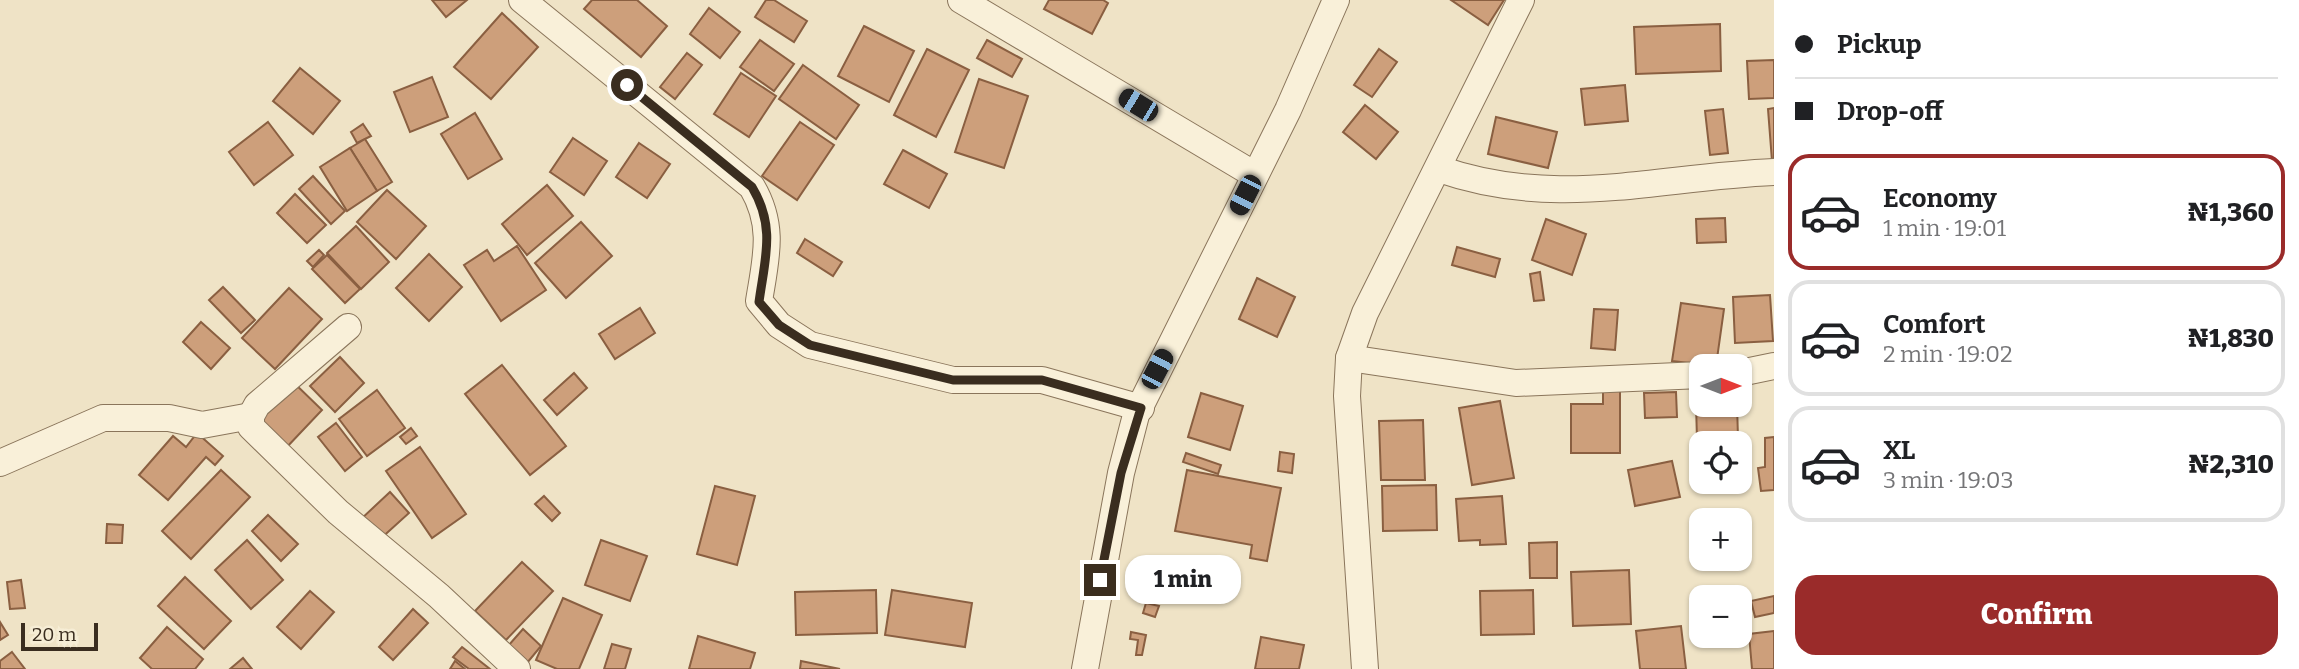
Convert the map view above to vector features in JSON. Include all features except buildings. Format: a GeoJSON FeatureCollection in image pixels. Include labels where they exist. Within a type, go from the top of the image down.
{"type":"FeatureCollection","features":[{"type":"Feature","properties":{"kind":"street"},"geometry":{"type":"LineString","coordinates":[[522,0],[752,187],[764,208],[768,227],[759,302],[779,325],[810,345],[953,380],[1042,380],[1141,408]]}},
{"type":"Feature","properties":{"kind":"street"},"geometry":{"type":"LineString","coordinates":[[961,0],[1255,175]]}},
{"type":"Feature","properties":{"kind":"street"},"geometry":{"type":"LineString","coordinates":[[1085,669],[1121,473],[1147,389],[1288,110],[1336,0]]}},
{"type":"Feature","properties":{"kind":"street"},"geometry":{"type":"LineString","coordinates":[[1365,669],[1347,396],[1349,358],[1365,313],[1521,0]]}},
{"type":"Feature","properties":{"kind":"street"},"geometry":{"type":"LineString","coordinates":[[1439,169],[1485,184],[1588,191],[1774,172]]}},
{"type":"Feature","properties":{"kind":"street"},"geometry":{"type":"LineString","coordinates":[[0,463],[103,418],[169,418],[202,425],[250,416],[271,390],[348,327]]}},
{"type":"Feature","properties":{"kind":"street"},"geometry":{"type":"LineString","coordinates":[[1349,358],[1516,383],[1689,376]]}},
{"type":"Feature","properties":{"kind":"street"},"geometry":{"type":"LineString","coordinates":[[1752,371],[1774,366]]}},
{"type":"Feature","properties":{"kind":"street"},"geometry":{"type":"LineString","coordinates":[[250,416],[251,428],[338,512],[439,596],[517,669]]}},
{"type":"Feature","properties":{"kind":"route"},"geometry":{"type":"LineString","coordinates":[[627,85],[752,187],[764,208],[768,227],[759,302],[779,325],[810,345],[953,380],[1042,380],[1141,408],[1136,415],[1121,473],[1100,580]]}}]}
